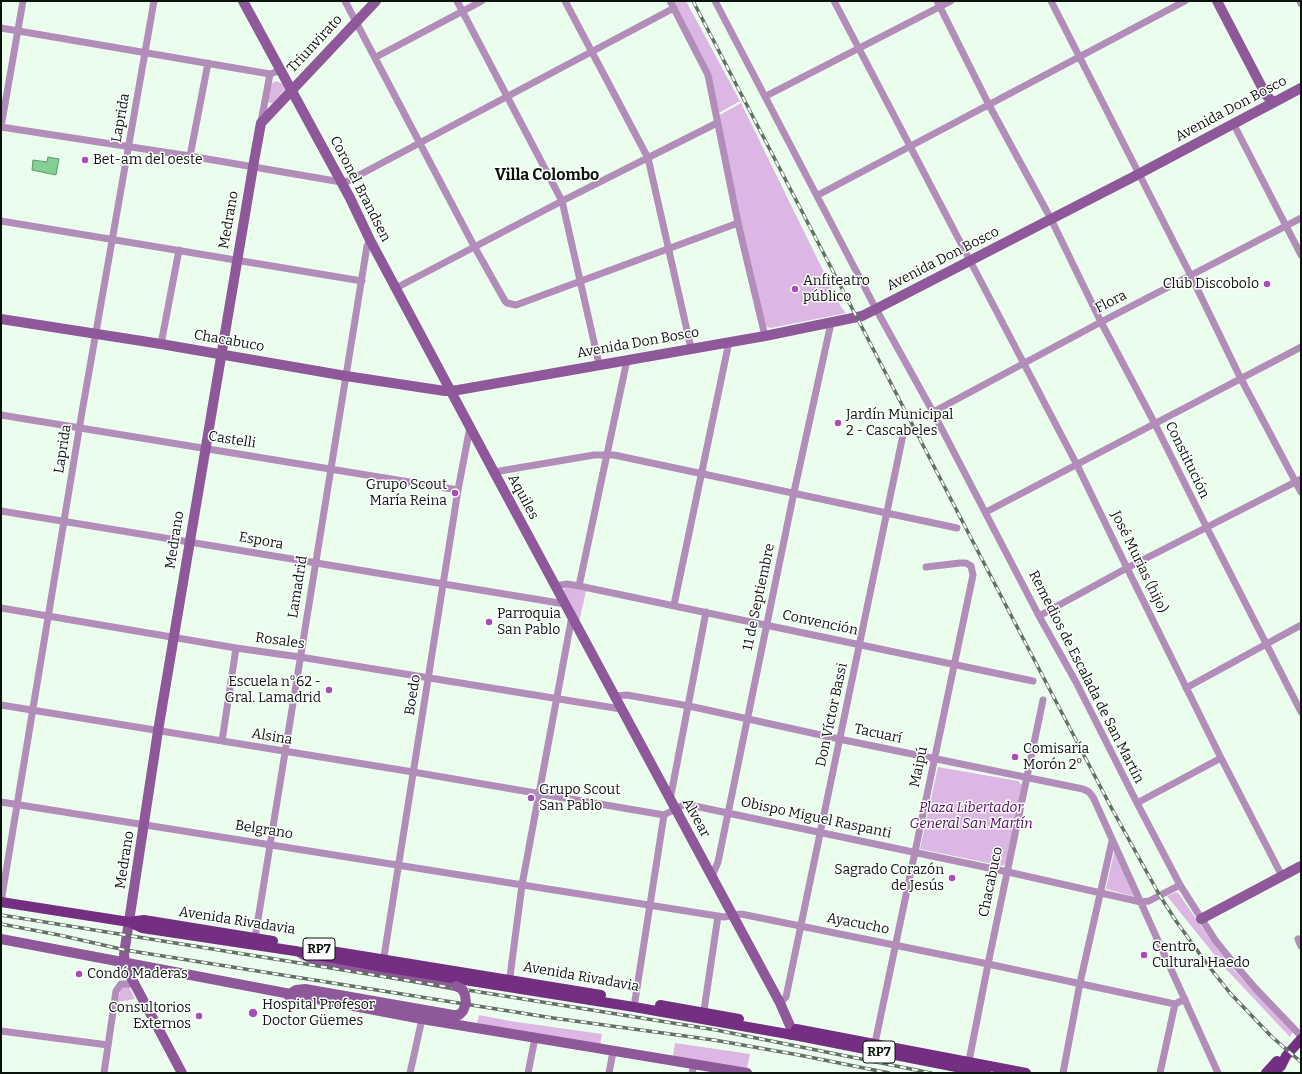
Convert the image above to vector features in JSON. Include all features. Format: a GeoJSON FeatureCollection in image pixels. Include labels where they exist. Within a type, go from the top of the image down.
{"type":"FeatureCollection","features":[{"type":"Feature","properties":{"kind":"main road","name":"Avenida Rivadavia"},"geometry":{"type":"LineString","coordinates":[[1,902],[129,922],[142,928],[509,983],[791,1031],[968,1065],[1026,1073]]}},
{"type":"Feature","properties":{"kind":"main road","name":"Avenida Rivadavia"},"geometry":{"type":"LineString","coordinates":[[129,922],[144,920],[255,938],[383,963]]}},
{"type":"Feature","properties":{"kind":"main road","name":"Avenida Rivadavia"},"geometry":{"type":"LineString","coordinates":[[791,1031],[875,1043],[968,1065],[986,1073]]}},
{"type":"Feature","properties":{"kind":"main road"},"geometry":{"type":"LineString","coordinates":[[1274,1073],[1281,1066],[1286,1056],[1301,1037]]}},
{"type":"Feature","properties":{"kind":"main road"},"geometry":{"type":"LineString","coordinates":[[1266,1073],[1276,1062],[1286,1056]]}},
{"type":"Feature","properties":{"kind":"street"},"geometry":{"type":"LineString","coordinates":[[23,1],[1,127],[190,156],[341,182],[348,181],[674,8]]}},
{"type":"Feature","properties":{"kind":"street","name":"Laprida"},"geometry":{"type":"LineString","coordinates":[[1,902],[79,428],[130,147],[154,1]]}},
{"type":"Feature","properties":{"kind":"street","name":"Coronel Brandsen"},"geometry":{"type":"LineString","coordinates":[[243,1],[341,182],[370,240],[451,391]]}},
{"type":"Feature","properties":{"kind":"street"},"geometry":{"type":"LineString","coordinates":[[345,1],[474,246],[505,301],[510,304],[516,305],[738,223]]}},
{"type":"Feature","properties":{"kind":"street","name":"Triunvirato"},"geometry":{"type":"LineString","coordinates":[[291,90],[376,1]]}},
{"type":"Feature","properties":{"kind":"street"},"geometry":{"type":"LineString","coordinates":[[457,1],[562,201],[599,364]]}},
{"type":"Feature","properties":{"kind":"street"},"geometry":{"type":"LineString","coordinates":[[376,58],[482,1]]}},
{"type":"Feature","properties":{"kind":"street"},"geometry":{"type":"LineString","coordinates":[[565,1],[648,158],[690,348]]}},
{"type":"Feature","properties":{"kind":"street"},"geometry":{"type":"LineString","coordinates":[[670,1],[708,75],[738,223],[765,336]]}},
{"type":"Feature","properties":{"kind":"street","name":"Remedios de Escalada de San Martín"},"geometry":{"type":"LineString","coordinates":[[715,1],[818,195],[876,309],[933,412],[1039,616],[1076,682],[1136,803],[1180,885],[1201,919],[1231,960],[1301,1037]]}},
{"type":"Feature","properties":{"kind":"street","name":"José Murias (hijo)"},"geometry":{"type":"LineString","coordinates":[[834,1],[1077,465],[1186,688],[1282,876]]}},
{"type":"Feature","properties":{"kind":"street"},"geometry":{"type":"LineString","coordinates":[[766,96],[859,49],[938,4],[951,1]]}},
{"type":"Feature","properties":{"kind":"street"},"geometry":{"type":"LineString","coordinates":[[1051,1],[1191,276],[1240,378],[1298,480],[1301,492]]}},
{"type":"Feature","properties":{"kind":"street"},"geometry":{"type":"LineString","coordinates":[[818,195],[1185,1]]}},
{"type":"Feature","properties":{"kind":"street"},"geometry":{"type":"LineString","coordinates":[[1217,1],[1266,95],[1273,102]]}},
{"type":"Feature","properties":{"kind":"street"},"geometry":{"type":"LineString","coordinates":[[1225,1],[1271,92],[1273,102]]}},
{"type":"Feature","properties":{"kind":"street","name":"Constitución"},"geometry":{"type":"LineString","coordinates":[[938,4],[989,105],[1051,219],[1101,322],[1155,424],[1301,712]]}},
{"type":"Feature","properties":{"kind":"street"},"geometry":{"type":"LineString","coordinates":[[1,28],[270,74],[281,70]]}},
{"type":"Feature","properties":{"kind":"street"},"geometry":{"type":"LineString","coordinates":[[190,156],[208,63]]}},
{"type":"Feature","properties":{"kind":"street","name":"Medrano"},"geometry":{"type":"LineString","coordinates":[[124,962],[158,730],[220,354],[270,74]]}},
{"type":"Feature","properties":{"kind":"street","name":"Avenida Don Bosco"},"geometry":{"type":"LineString","coordinates":[[451,391],[765,336],[862,316],[1301,88]]}},
{"type":"Feature","properties":{"kind":"street"},"geometry":{"type":"LineString","coordinates":[[261,123],[291,90]]}},
{"type":"Feature","properties":{"kind":"street"},"geometry":{"type":"LineString","coordinates":[[396,288],[474,246],[717,123]]}},
{"type":"Feature","properties":{"kind":"street"},"geometry":{"type":"LineString","coordinates":[[1233,123],[1301,255]]}},
{"type":"Feature","properties":{"kind":"street","name":"Flora"},"geometry":{"type":"LineString","coordinates":[[933,412],[1101,322],[1301,218]]}},
{"type":"Feature","properties":{"kind":"street"},"geometry":{"type":"LineString","coordinates":[[1,221],[362,281]]}},
{"type":"Feature","properties":{"kind":"street","name":"Lamadrid"},"geometry":{"type":"LineString","coordinates":[[255,938],[330,469],[367,246],[370,240]]}},
{"type":"Feature","properties":{"kind":"street"},"geometry":{"type":"LineString","coordinates":[[161,344],[179,250]]}},
{"type":"Feature","properties":{"kind":"street","name":"Chacabuco"},"geometry":{"type":"LineString","coordinates":[[1,319],[161,344],[346,376],[451,391]]}},
{"type":"Feature","properties":{"kind":"street","name":"11 de Septiembre"},"geometry":{"type":"LineString","coordinates":[[712,876],[718,862],[830,323]]}},
{"type":"Feature","properties":{"kind":"street"},"geometry":{"type":"LineString","coordinates":[[674,605],[729,342]]}},
{"type":"Feature","properties":{"kind":"street"},"geometry":{"type":"LineString","coordinates":[[986,512],[1301,346]]}},
{"type":"Feature","properties":{"kind":"street"},"geometry":{"type":"LineString","coordinates":[[579,586],[627,360]]}},
{"type":"Feature","properties":{"kind":"street","name":"Aquiles"},"geometry":{"type":"LineString","coordinates":[[451,391],[572,616]]}},
{"type":"Feature","properties":{"kind":"street","name":"Castelli"},"geometry":{"type":"LineString","coordinates":[[1,415],[458,490]]}},
{"type":"Feature","properties":{"kind":"street","name":"Boedo"},"geometry":{"type":"LineString","coordinates":[[383,963],[458,490],[470,427]]}},
{"type":"Feature","properties":{"kind":"street","name":"Don Víctor Bassi"},"geometry":{"type":"LineString","coordinates":[[780,1003],[786,997],[904,430]]}},
{"type":"Feature","properties":{"kind":"street"},"geometry":{"type":"LineString","coordinates":[[494,472],[594,455],[614,455],[794,492],[956,528]]}},
{"type":"Feature","properties":{"kind":"street"},"geometry":{"type":"LineString","coordinates":[[1039,616],[1127,568],[1298,480]]}},
{"type":"Feature","properties":{"kind":"street","name":"Espora"},"geometry":{"type":"LineString","coordinates":[[1,511],[565,604]]}},
{"type":"Feature","properties":{"kind":"street","name":"Maipú"},"geometry":{"type":"LineString","coordinates":[[875,1043],[973,575],[971,566],[960,563],[926,567]]}},
{"type":"Feature","properties":{"kind":"street","name":"Convención"},"geometry":{"type":"LineString","coordinates":[[555,586],[567,584],[579,586],[1033,681]]}},
{"type":"Feature","properties":{"kind":"street","name":"Rosales"},"geometry":{"type":"LineString","coordinates":[[1,608],[236,648],[556,699]]}},
{"type":"Feature","properties":{"kind":"street"},"geometry":{"type":"LineString","coordinates":[[670,800],[706,612]]}},
{"type":"Feature","properties":{"kind":"street"},"geometry":{"type":"LineString","coordinates":[[509,983],[522,886],[572,616]]}},
{"type":"Feature","properties":{"kind":"street","name":"Alvear"},"geometry":{"type":"LineString","coordinates":[[572,616],[780,1003],[791,1031]]}},
{"type":"Feature","properties":{"kind":"street"},"geometry":{"type":"LineString","coordinates":[[1186,688],[1301,625]]}},
{"type":"Feature","properties":{"kind":"street"},"geometry":{"type":"LineString","coordinates":[[222,741],[236,648]]}},
{"type":"Feature","properties":{"kind":"street","name":"Tacuarí"},"geometry":{"type":"LineString","coordinates":[[614,696],[627,694],[689,706],[934,759],[1084,789],[1090,792],[1093,797],[1112,840]]}},
{"type":"Feature","properties":{"kind":"street"},"geometry":{"type":"LineString","coordinates":[[556,699],[621,709]]}},
{"type":"Feature","properties":{"kind":"street","name":"Chacabuco"},"geometry":{"type":"LineString","coordinates":[[968,1065],[1043,700]]}},
{"type":"Feature","properties":{"kind":"street","name":"Alsina"},"geometry":{"type":"LineString","coordinates":[[1,705],[539,793]]}},
{"type":"Feature","properties":{"kind":"street"},"geometry":{"type":"LineString","coordinates":[[1136,803],[1221,758]]}},
{"type":"Feature","properties":{"kind":"street"},"geometry":{"type":"LineString","coordinates":[[539,793],[664,815],[634,1004]]}},
{"type":"Feature","properties":{"kind":"street","name":"Belgrano"},"geometry":{"type":"LineString","coordinates":[[1,802],[271,844],[522,886]]}},
{"type":"Feature","properties":{"kind":"street","name":"Obispo Miguel Raspanti"},"geometry":{"type":"LineString","coordinates":[[664,815],[685,804],[1008,872],[1141,902]]}},
{"type":"Feature","properties":{"kind":"street"},"geometry":{"type":"LineString","coordinates":[[1063,1073],[1080,983],[1112,840]]}},
{"type":"Feature","properties":{"kind":"street"},"geometry":{"type":"LineString","coordinates":[[1112,840],[1218,1073]]}},
{"type":"Feature","properties":{"kind":"street"},"geometry":{"type":"LineString","coordinates":[[1201,919],[1301,866]]}},
{"type":"Feature","properties":{"kind":"street"},"geometry":{"type":"LineString","coordinates":[[1141,902],[1149,901],[1180,885]]}},
{"type":"Feature","properties":{"kind":"street","name":"Ayacucho"},"geometry":{"type":"LineString","coordinates":[[522,886],[724,917],[741,914],[1080,983],[1175,1004]]}},
{"type":"Feature","properties":{"kind":"street"},"geometry":{"type":"LineString","coordinates":[[703,1016],[718,916]]}},
{"type":"Feature","properties":{"kind":"street"},"geometry":{"type":"LineString","coordinates":[[1,938],[422,1019],[613,1052],[693,1069],[748,1073]]}},
{"type":"Feature","properties":{"kind":"street"},"geometry":{"type":"LineString","coordinates":[[288,994],[296,990],[305,989],[452,1015],[459,1015],[463,1011],[466,1003],[465,995],[462,989],[456,986],[314,960],[295,951]]}},
{"type":"Feature","properties":{"kind":"street"},"geometry":{"type":"LineString","coordinates":[[124,962],[134,984],[182,1073]]}},
{"type":"Feature","properties":{"kind":"street"},"geometry":{"type":"LineString","coordinates":[[104,1073],[116,990],[121,984],[134,984]]}},
{"type":"Feature","properties":{"kind":"street"},"geometry":{"type":"LineString","coordinates":[[1160,1073],[1175,1004],[1185,999]]}},
{"type":"Feature","properties":{"kind":"street"},"geometry":{"type":"LineString","coordinates":[[410,1073],[422,1019]]}},
{"type":"Feature","properties":{"kind":"street"},"geometry":{"type":"LineString","coordinates":[[1,1031],[108,1045]]}},
{"type":"Feature","properties":{"kind":"street"},"geometry":{"type":"LineString","coordinates":[[528,1073],[536,1038]]}},
{"type":"Feature","properties":{"kind":"street"},"geometry":{"type":"LineString","coordinates":[[609,1073],[613,1052]]}},
{"type":"Feature","properties":{"kind":"green space"},"geometry":{"type":"Polygon","coordinates":[[[672,1],[686,1],[740,101],[717,114],[709,71],[672,1]]]}},
{"type":"Feature","properties":{"kind":"green space"},"geometry":{"type":"Polygon","coordinates":[[[276,81],[283,84],[285,89],[273,103],[270,103],[268,101],[271,84],[276,81]]]}},
{"type":"Feature","properties":{"kind":"green space"},"geometry":{"type":"Polygon","coordinates":[[[741,103],[841,307],[846,313],[771,328],[767,327],[765,323],[738,214],[718,116],[741,103]]]}},
{"type":"Feature","properties":{"kind":"green space"},"geometry":{"type":"Polygon","coordinates":[[[567,587],[586,591],[579,622],[563,590],[567,587]]]}},
{"type":"Feature","properties":{"kind":"green space","name":"Plaza Libertador General San Martín"},"geometry":{"type":"Polygon","coordinates":[[[938,767],[1018,781],[1022,785],[1007,862],[1003,866],[920,849],[938,767]]]}},
{"type":"Feature","properties":{"kind":"green space"},"geometry":{"type":"Polygon","coordinates":[[[1114,852],[1136,897],[1106,889],[1114,852]]]}},
{"type":"Feature","properties":{"kind":"green space"},"geometry":{"type":"Polygon","coordinates":[[[1176,892],[1179,894],[1233,969],[1293,1032],[1290,1037],[1225,968],[1167,896],[1176,892]]]}},
{"type":"Feature","properties":{"kind":"green space"},"geometry":{"type":"Polygon","coordinates":[[[121,987],[129,987],[135,999],[118,1002],[121,987]]]}},
{"type":"Feature","properties":{"kind":"green space"},"geometry":{"type":"Polygon","coordinates":[[[479,1015],[602,1034],[600,1045],[512,1031],[477,1023],[479,1015]]]}},
{"type":"Feature","properties":{"kind":"green space"},"geometry":{"type":"Polygon","coordinates":[[[675,1043],[750,1054],[747,1068],[673,1056],[675,1043]]]}},
{"type":"Feature","properties":{"kind":"shaded area"},"geometry":{"type":"Polygon","coordinates":[[[48,157],[59,159],[56,175],[32,170],[33,160],[47,162],[48,157]]]}},
{"type":"Feature","properties":{"kind":"railway"},"geometry":{"type":"LineString","coordinates":[[693,1],[1112,809],[1160,896],[1207,964],[1230,993],[1272,1037],[1301,1062]]}},
{"type":"Feature","properties":{"kind":"railway"},"geometry":{"type":"LineString","coordinates":[[1,915],[716,1030],[931,1073]]}},
{"type":"Feature","properties":{"kind":"railway"},"geometry":{"type":"LineString","coordinates":[[1,924],[125,950],[553,1018],[714,1040],[889,1073]]}},
{"type":"Feature","properties":{"kind":"place","name":"Bet-am del oeste"},"geometry":{"type":"Point","coordinates":[85,160]}},
{"type":"Feature","properties":{"kind":"place","name":"Club Discobolo"},"geometry":{"type":"Point","coordinates":[1267,284]}},
{"type":"Feature","properties":{"kind":"place","name":"Anfiteatro público"},"geometry":{"type":"Point","coordinates":[795,289]}},
{"type":"Feature","properties":{"kind":"place","name":"Jardín Municipal 2 - Cascabeles"},"geometry":{"type":"Point","coordinates":[838,423]}},
{"type":"Feature","properties":{"kind":"place","name":"Grupo Scout María Reina"},"geometry":{"type":"Point","coordinates":[455,493]}},
{"type":"Feature","properties":{"kind":"place","name":"Parroquia San Pablo"},"geometry":{"type":"Point","coordinates":[489,622]}},
{"type":"Feature","properties":{"kind":"place","name":"Escuela n°62 - Gral. Lamadrid"},"geometry":{"type":"Point","coordinates":[329,690]}},
{"type":"Feature","properties":{"kind":"place","name":"Comisaría Morón 2°"},"geometry":{"type":"Point","coordinates":[1015,757]}},
{"type":"Feature","properties":{"kind":"place","name":"Grupo Scout San Pablo"},"geometry":{"type":"Point","coordinates":[531,798]}},
{"type":"Feature","properties":{"kind":"place","name":"Sagrado Corazón de Jesús"},"geometry":{"type":"Point","coordinates":[952,878]}},
{"type":"Feature","properties":{"kind":"place","name":"Centro Cultural Haedo"},"geometry":{"type":"Point","coordinates":[1144,955]}},
{"type":"Feature","properties":{"kind":"place","name":"Condó Maderas"},"geometry":{"type":"Point","coordinates":[79,974]}},
{"type":"Feature","properties":{"kind":"place","name":"Hospital Profesor Doctor Güemes"},"geometry":{"type":"Point","coordinates":[253,1013]}},
{"type":"Feature","properties":{"kind":"place","name":"Consultorios Externos"},"geometry":{"type":"Point","coordinates":[199,1016]}},
{"type":"Feature","properties":{"kind":"district","name":"Villa Colombo"},"geometry":{"type":"Point","coordinates":[547,176]}}]}
